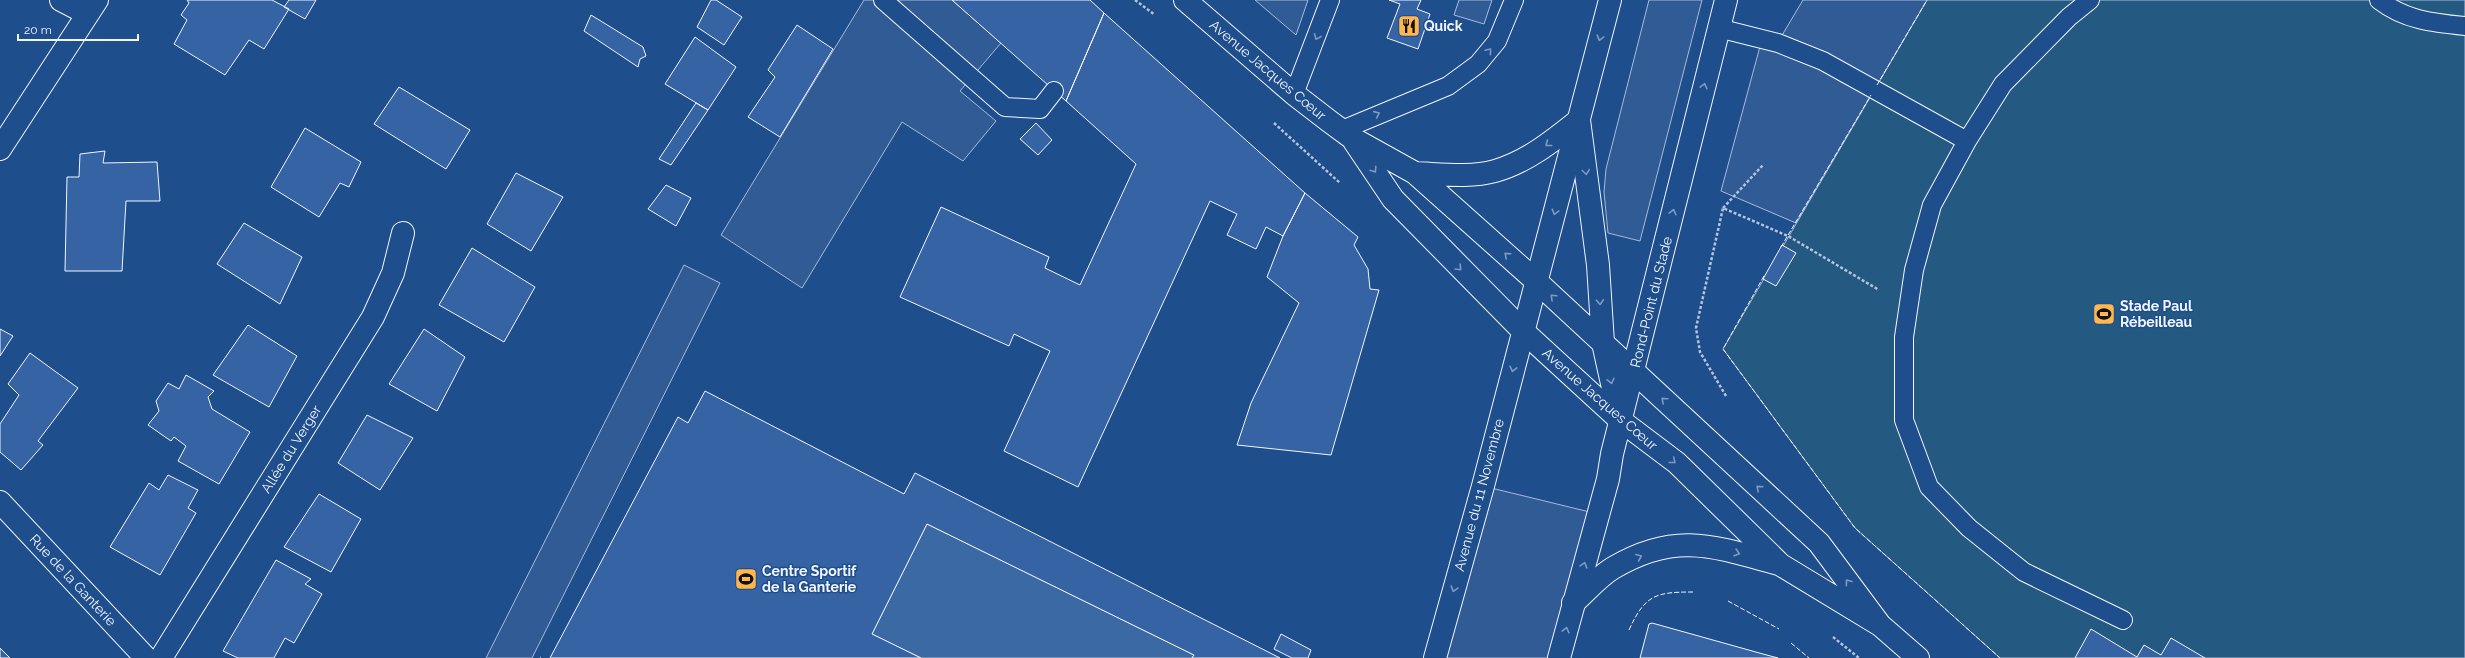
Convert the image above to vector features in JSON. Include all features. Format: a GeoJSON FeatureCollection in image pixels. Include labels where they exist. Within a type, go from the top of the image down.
{"type":"FeatureCollection","features":[{"type":"Feature","properties":{"kind":"main road"},"geometry":{"type":"LineString","coordinates":[[0,150],[93,7],[61,0]]}},
{"type":"Feature","properties":{"kind":"main road","name":"Avenue Jacques Cœur"},"geometry":{"type":"LineString","coordinates":[[1185,0],[1294,94],[1347,134],[1415,173],[1536,281],[1819,543],[1880,625]]}},
{"type":"Feature","properties":{"kind":"main road"},"geometry":{"type":"LineString","coordinates":[[1522,331],[1610,0]]}},
{"type":"Feature","properties":{"kind":"main road","name":"Rond-Point du Stade"},"geometry":{"type":"LineString","coordinates":[[1573,603],[1608,479],[1620,420],[1726,0]]}},
{"type":"Feature","properties":{"kind":"main road"},"geometry":{"type":"LineString","coordinates":[[1415,173],[1470,175],[1495,171],[1541,149],[1579,120]]}},
{"type":"Feature","properties":{"kind":"main road"},"geometry":{"type":"LineString","coordinates":[[1579,120],[1598,265],[1602,343],[1620,420]]}},
{"type":"Feature","properties":{"kind":"main road","name":"Avenue Jacques Cœur"},"geometry":{"type":"LineString","coordinates":[[1347,134],[1393,199],[1522,331],[1620,420],[1676,463],[1781,565],[1880,625],[1918,658]]}},
{"type":"Feature","properties":{"kind":"main road","name":"Allée du Verger"},"geometry":{"type":"LineString","coordinates":[[161,658],[373,317],[393,273],[403,233]]}},
{"type":"Feature","properties":{"kind":"main road","name":"Avenue du 11 Novembre"},"geometry":{"type":"LineString","coordinates":[[1434,658],[1483,486],[1522,331]]}},
{"type":"Feature","properties":{"kind":"main road","name":"Rue de la Ganterie"},"geometry":{"type":"LineString","coordinates":[[0,502],[146,658]]}},
{"type":"Feature","properties":{"kind":"main road"},"geometry":{"type":"LineString","coordinates":[[1559,658],[1573,603],[1612,569],[1675,544],[1723,549],[1781,565]]}},
{"type":"Feature","properties":{"kind":"lane"},"geometry":{"type":"LineString","coordinates":[[883,0],[1005,107],[1040,109],[1054,91]]}},
{"type":"Feature","properties":{"kind":"lane"},"geometry":{"type":"LineString","coordinates":[[1294,94],[1330,0]]}},
{"type":"Feature","properties":{"kind":"lane"},"geometry":{"type":"LineString","coordinates":[[1347,134],[1448,86],[1478,64],[1497,41],[1514,0]]}},
{"type":"Feature","properties":{"kind":"lane"},"geometry":{"type":"LineString","coordinates":[[2090,0],[2069,17],[2003,84],[1967,141],[1932,205],[1914,270],[1904,337],[1904,420],[1928,487],[1969,528],[2024,572],[2123,620]]}},
{"type":"Feature","properties":{"kind":"lane"},"geometry":{"type":"LineString","coordinates":[[2379,0],[2393,11],[2425,22],[2465,26]]}},
{"type":"Feature","properties":{"kind":"lane"},"geometry":{"type":"LineString","coordinates":[[1718,28],[1778,43],[1823,61],[1967,141]]}},
{"type":"Feature","properties":{"kind":"path"},"geometry":{"type":"LineString","coordinates":[[1726,396],[1700,352],[1696,328],[1723,208],[1762,165]]}},
{"type":"Feature","properties":{"kind":"path"},"geometry":{"type":"LineString","coordinates":[[1723,208],[1788,236],[1908,307]]}},
{"type":"Feature","properties":{"kind":"shaded area"},"geometry":{"type":"Polygon","coordinates":[[[864,0],[952,0],[1001,43],[960,91],[996,121],[963,161],[902,122],[802,288],[721,235],[864,0]]]}},
{"type":"Feature","properties":{"kind":"shaded area"},"geometry":{"type":"Polygon","coordinates":[[[1255,0],[1308,0],[1296,35],[1255,0]]]}},
{"type":"Feature","properties":{"kind":"shaded area"},"geometry":{"type":"Polygon","coordinates":[[[1459,0],[1492,0],[1484,24],[1454,15],[1459,0]]]}},
{"type":"Feature","properties":{"kind":"shaded area"},"geometry":{"type":"Polygon","coordinates":[[[1649,0],[1702,0],[1640,241],[1608,233],[1604,192],[1606,169],[1649,0]]]}},
{"type":"Feature","properties":{"kind":"shaded area"},"geometry":{"type":"Polygon","coordinates":[[[1803,0],[1927,0],[1796,223],[1721,191],[1762,39],[1778,42],[1803,0]]]}},
{"type":"Feature","properties":{"kind":"shaded area","name":"Stade Paul Rébeilleau"},"geometry":{"type":"Polygon","coordinates":[[[1927,0],[2465,0],[2465,658],[2000,658],[1855,528],[1723,349],[1927,0]]]}},
{"type":"Feature","properties":{"kind":"shaded area"},"geometry":{"type":"Polygon","coordinates":[[[684,265],[720,283],[532,658],[486,658],[684,265]]]}},
{"type":"Feature","properties":{"kind":"shaded area"},"geometry":{"type":"Polygon","coordinates":[[[1483,486],[1598,514],[1559,658],[1437,658],[1483,486]]]}},
{"type":"Feature","properties":{"kind":"shaded area"},"geometry":{"type":"Polygon","coordinates":[[[927,524],[1194,655],[1192,658],[921,658],[872,634],[927,524]]]}},
{"type":"Feature","properties":{"kind":"building"},"geometry":{"type":"Polygon","coordinates":[[[187,0],[272,0],[289,9],[264,49],[249,40],[225,75],[174,44],[187,20],[181,15],[189,3],[187,0]]]}},
{"type":"Feature","properties":{"kind":"building"},"geometry":{"type":"Polygon","coordinates":[[[289,0],[316,0],[305,19],[284,7],[289,0]]]}},
{"type":"Feature","properties":{"kind":"building"},"geometry":{"type":"Polygon","coordinates":[[[711,0],[716,0],[742,17],[724,45],[697,27],[711,0]]]}},
{"type":"Feature","properties":{"kind":"building"},"geometry":{"type":"Polygon","coordinates":[[[952,0],[1090,0],[1104,13],[1066,101],[952,0]]]}},
{"type":"Feature","properties":{"kind":"building","name":"Quick"},"geometry":{"type":"Polygon","coordinates":[[[1389,0],[1421,0],[1417,9],[1430,14],[1418,49],[1387,38],[1400,4],[1389,0]]]}},
{"type":"Feature","properties":{"kind":"building"},"geometry":{"type":"Polygon","coordinates":[[[1104,13],[1305,193],[1283,236],[1266,227],[1256,249],[1227,235],[1237,214],[1210,201],[1078,487],[1004,451],[1050,351],[1014,334],[1009,346],[900,297],[941,207],[1049,257],[1045,268],[1080,285],[1136,164],[1066,101],[1104,13]]]}},
{"type":"Feature","properties":{"kind":"building"},"geometry":{"type":"Polygon","coordinates":[[[591,15],[643,47],[646,56],[640,59],[638,67],[584,31],[591,15]]]}},
{"type":"Feature","properties":{"kind":"building"},"geometry":{"type":"Polygon","coordinates":[[[797,25],[833,49],[780,137],[748,117],[775,77],[768,70],[797,25]]]}},
{"type":"Feature","properties":{"kind":"building"},"geometry":{"type":"Polygon","coordinates":[[[695,37],[736,67],[708,110],[665,84],[695,37]]]}},
{"type":"Feature","properties":{"kind":"building"},"geometry":{"type":"Polygon","coordinates":[[[399,87],[470,130],[446,169],[374,124],[399,87]]]}},
{"type":"Feature","properties":{"kind":"building"},"geometry":{"type":"Polygon","coordinates":[[[696,103],[708,110],[671,165],[659,159],[696,103]]]}},
{"type":"Feature","properties":{"kind":"building"},"geometry":{"type":"Polygon","coordinates":[[[1036,123],[1052,140],[1038,155],[1020,139],[1036,123]]]}},
{"type":"Feature","properties":{"kind":"building"},"geometry":{"type":"Polygon","coordinates":[[[305,128],[361,162],[349,187],[340,183],[319,217],[271,187],[305,128]]]}},
{"type":"Feature","properties":{"kind":"building"},"geometry":{"type":"Polygon","coordinates":[[[105,151],[103,163],[157,162],[160,201],[126,201],[122,271],[65,271],[67,177],[79,177],[80,154],[105,151]]]}},
{"type":"Feature","properties":{"kind":"building"},"geometry":{"type":"Polygon","coordinates":[[[516,173],[563,197],[531,251],[487,224],[516,173]]]}},
{"type":"Feature","properties":{"kind":"building"},"geometry":{"type":"Polygon","coordinates":[[[666,185],[691,198],[676,226],[648,209],[666,185]]]}},
{"type":"Feature","properties":{"kind":"building"},"geometry":{"type":"Polygon","coordinates":[[[1305,193],[1358,237],[1354,245],[1368,269],[1370,289],[1379,290],[1331,455],[1237,445],[1251,403],[1299,303],[1267,277],[1283,236],[1305,193]]]}},
{"type":"Feature","properties":{"kind":"building"},"geometry":{"type":"Polygon","coordinates":[[[244,223],[302,257],[280,304],[217,264],[244,223]]]}},
{"type":"Feature","properties":{"kind":"building"},"geometry":{"type":"Polygon","coordinates":[[[1782,245],[1796,253],[1776,286],[1763,279],[1782,245]]]}},
{"type":"Feature","properties":{"kind":"building"},"geometry":{"type":"Polygon","coordinates":[[[472,248],[535,287],[504,342],[439,305],[472,248]]]}},
{"type":"Feature","properties":{"kind":"building"},"geometry":{"type":"Polygon","coordinates":[[[248,325],[297,356],[269,407],[213,375],[248,325]]]}},
{"type":"Feature","properties":{"kind":"building"},"geometry":{"type":"Polygon","coordinates":[[[0,329],[13,336],[0,356],[0,329]]]}},
{"type":"Feature","properties":{"kind":"building"},"geometry":{"type":"Polygon","coordinates":[[[424,329],[465,357],[437,411],[389,384],[424,329]]]}},
{"type":"Feature","properties":{"kind":"building"},"geometry":{"type":"Polygon","coordinates":[[[30,353],[78,388],[38,441],[43,445],[21,470],[0,452],[0,424],[19,395],[8,384],[30,353]]]}},
{"type":"Feature","properties":{"kind":"building"},"geometry":{"type":"Polygon","coordinates":[[[186,375],[214,391],[208,397],[212,409],[250,432],[219,484],[178,461],[186,446],[174,437],[171,441],[148,425],[159,411],[156,401],[168,383],[179,389],[186,375]]]}},
{"type":"Feature","properties":{"kind":"building","name":"Centre Sportif de la Ganterie"},"geometry":{"type":"Polygon","coordinates":[[[705,391],[904,494],[915,473],[1280,658],[1192,658],[1194,655],[927,524],[872,634],[921,658],[550,658],[678,417],[688,423],[705,391]]]}},
{"type":"Feature","properties":{"kind":"building"},"geometry":{"type":"Polygon","coordinates":[[[367,415],[413,438],[380,490],[338,463],[367,415]]]}},
{"type":"Feature","properties":{"kind":"building"},"geometry":{"type":"Polygon","coordinates":[[[168,475],[198,490],[188,508],[196,513],[160,575],[110,547],[149,483],[159,490],[168,475]]]}},
{"type":"Feature","properties":{"kind":"building"},"geometry":{"type":"Polygon","coordinates":[[[319,494],[361,519],[331,572],[284,547],[319,494]]]}},
{"type":"Feature","properties":{"kind":"building"},"geometry":{"type":"Polygon","coordinates":[[[276,560],[311,579],[305,584],[322,594],[294,643],[285,638],[274,658],[238,658],[223,651],[276,560]]]}},
{"type":"Feature","properties":{"kind":"building"},"geometry":{"type":"Polygon","coordinates":[[[1652,623],[1778,658],[1640,658],[1649,624],[1652,623]]]}},
{"type":"Feature","properties":{"kind":"building"},"geometry":{"type":"Polygon","coordinates":[[[2091,629],[2137,657],[2144,645],[2161,655],[2171,638],[2205,658],[2075,658],[2091,629]]]}},
{"type":"Feature","properties":{"kind":"building"},"geometry":{"type":"Polygon","coordinates":[[[1281,634],[1311,650],[1308,658],[1292,658],[1274,649],[1281,634]]]}},
{"type":"Feature","properties":{"kind":"building"},"geometry":{"type":"Polygon","coordinates":[[[0,648],[10,658],[0,658],[0,648]]]}},
{"type":"Feature","properties":{"kind":"fence"},"geometry":{"type":"LineString","coordinates":[[1877,85],[1927,0]]}},
{"type":"Feature","properties":{"kind":"fence"},"geometry":{"type":"LineString","coordinates":[[1781,247],[1871,95]]}},
{"type":"Feature","properties":{"kind":"fence"},"geometry":{"type":"LineString","coordinates":[[1764,276],[1723,349],[1855,528],[2000,658]]}},
{"type":"Feature","properties":{"kind":"fence"},"geometry":{"type":"LineString","coordinates":[[1629,630],[1640,609],[1653,598],[1669,593],[1693,592]]}},
{"type":"Feature","properties":{"kind":"fence"},"geometry":{"type":"LineString","coordinates":[[1728,601],[1779,629]]}},
{"type":"Feature","properties":{"kind":"fence"},"geometry":{"type":"LineString","coordinates":[[1791,643],[1809,658]]}},
{"type":"Feature","properties":{"kind":"place","name":"Quick"},"geometry":{"type":"Point","coordinates":[1409,26]}},
{"type":"Feature","properties":{"kind":"place","name":"Stade Paul Rébeilleau"},"geometry":{"type":"Point","coordinates":[2104,314]}},
{"type":"Feature","properties":{"kind":"place","name":"Centre Sportif de la Ganterie"},"geometry":{"type":"Point","coordinates":[746,579]}}]}
